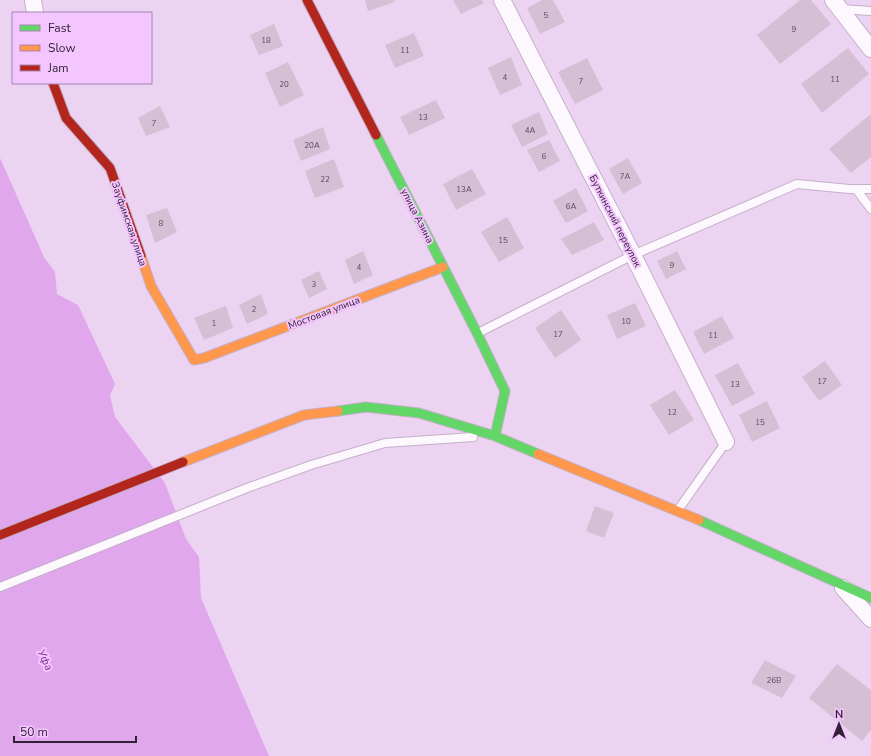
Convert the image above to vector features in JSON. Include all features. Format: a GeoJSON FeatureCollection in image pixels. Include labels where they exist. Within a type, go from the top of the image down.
{"type":"FeatureCollection","features":[{"type":"Feature","properties":{"kind":"street"},"geometry":{"type":"LineString","coordinates":[[33,0],[35,12]]}},
{"type":"Feature","properties":{"kind":"street","name":"улица Азина"},"geometry":{"type":"LineString","coordinates":[[307,0],[444,267],[504,391],[495,436]]}},
{"type":"Feature","properties":{"kind":"street","name":"Буткинский переулок"},"geometry":{"type":"LineString","coordinates":[[502,0],[633,255],[726,442]]}},
{"type":"Feature","properties":{"kind":"street"},"geometry":{"type":"LineString","coordinates":[[837,5],[871,49]]}},
{"type":"Feature","properties":{"kind":"street","name":"Зауфимская улица"},"geometry":{"type":"LineString","coordinates":[[53,84],[66,118],[110,168],[151,286],[194,360],[204,358]]}},
{"type":"Feature","properties":{"kind":"street","name":"Мостовая улица"},"geometry":{"type":"LineString","coordinates":[[204,358],[444,267]]}},
{"type":"Feature","properties":{"kind":"street"},"geometry":{"type":"LineString","coordinates":[[0,535],[236,440],[304,415],[366,407],[419,413],[495,436],[678,511],[871,598]]}},
{"type":"Feature","properties":{"kind":"street"},"geometry":{"type":"LineString","coordinates":[[838,582],[871,619]]}},
{"type":"Feature","properties":{"kind":"lane"},"geometry":{"type":"LineString","coordinates":[[837,5],[871,11]]}},
{"type":"Feature","properties":{"kind":"lane"},"geometry":{"type":"LineString","coordinates":[[477,333],[633,255],[797,184],[871,189]]}},
{"type":"Feature","properties":{"kind":"lane"},"geometry":{"type":"LineString","coordinates":[[856,189],[871,210]]}},
{"type":"Feature","properties":{"kind":"lane"},"geometry":{"type":"LineString","coordinates":[[0,587],[247,488],[311,465],[385,443],[495,436]]}},
{"type":"Feature","properties":{"kind":"lane"},"geometry":{"type":"LineString","coordinates":[[678,511],[726,442]]}},
{"type":"Feature","properties":{"kind":"water","name":"Уфа"},"geometry":{"type":"Polygon","coordinates":[[[0,158],[44,257],[55,272],[57,294],[78,305],[115,384],[110,395],[115,417],[165,483],[186,539],[199,557],[201,598],[269,756],[0,756],[0,158]]]}},
{"type":"Feature","properties":{"kind":"building"},"geometry":{"type":"Polygon","coordinates":[[[365,0],[394,0],[395,2],[368,11],[365,0]]]}},
{"type":"Feature","properties":{"kind":"building"},"geometry":{"type":"Polygon","coordinates":[[[453,0],[482,0],[484,3],[461,14],[453,0]]]}},
{"type":"Feature","properties":{"kind":"building"},"geometry":{"type":"Polygon","coordinates":[[[542,0],[553,0],[565,22],[540,34],[527,8],[542,0]]]}},
{"type":"Feature","properties":{"kind":"building"},"geometry":{"type":"Polygon","coordinates":[[[800,0],[811,0],[831,24],[780,64],[757,35],[800,0]]]}},
{"type":"Feature","properties":{"kind":"building"},"geometry":{"type":"Polygon","coordinates":[[[274,24],[283,46],[259,55],[250,35],[274,24]]]}},
{"type":"Feature","properties":{"kind":"building"},"geometry":{"type":"Polygon","coordinates":[[[414,33],[424,56],[395,68],[385,45],[414,33]]]}},
{"type":"Feature","properties":{"kind":"building"},"geometry":{"type":"Polygon","coordinates":[[[848,48],[869,74],[822,113],[801,84],[848,48]]]}},
{"type":"Feature","properties":{"kind":"building"},"geometry":{"type":"Polygon","coordinates":[[[511,57],[522,85],[500,95],[488,68],[511,57]]]}},
{"type":"Feature","properties":{"kind":"building"},"geometry":{"type":"Polygon","coordinates":[[[587,58],[603,90],[575,104],[558,72],[587,58]]]}},
{"type":"Feature","properties":{"kind":"building"},"geometry":{"type":"Polygon","coordinates":[[[288,62],[304,95],[280,107],[265,73],[288,62]]]}},
{"type":"Feature","properties":{"kind":"building"},"geometry":{"type":"Polygon","coordinates":[[[436,100],[445,118],[409,135],[400,117],[436,100]]]}},
{"type":"Feature","properties":{"kind":"building"},"geometry":{"type":"Polygon","coordinates":[[[160,106],[170,127],[146,136],[138,118],[160,106]]]}},
{"type":"Feature","properties":{"kind":"building"},"geometry":{"type":"Polygon","coordinates":[[[539,112],[548,134],[522,147],[511,125],[539,112]]]}},
{"type":"Feature","properties":{"kind":"building"},"geometry":{"type":"Polygon","coordinates":[[[871,114],[871,157],[851,173],[829,149],[871,114]]]}},
{"type":"Feature","properties":{"kind":"building"},"geometry":{"type":"Polygon","coordinates":[[[323,127],[330,149],[301,161],[293,140],[323,127]]]}},
{"type":"Feature","properties":{"kind":"building"},"geometry":{"type":"Polygon","coordinates":[[[549,140],[560,161],[539,172],[527,150],[549,140]]]}},
{"type":"Feature","properties":{"kind":"building"},"geometry":{"type":"Polygon","coordinates":[[[628,158],[642,183],[623,194],[609,169],[628,158]]]}},
{"type":"Feature","properties":{"kind":"building"},"geometry":{"type":"Polygon","coordinates":[[[334,159],[344,187],[315,198],[305,171],[334,159]]]}},
{"type":"Feature","properties":{"kind":"building"},"geometry":{"type":"Polygon","coordinates":[[[472,169],[486,194],[456,210],[443,184],[472,169]]]}},
{"type":"Feature","properties":{"kind":"building"},"geometry":{"type":"Polygon","coordinates":[[[576,188],[588,211],[566,223],[553,201],[576,188]]]}},
{"type":"Feature","properties":{"kind":"building"},"geometry":{"type":"Polygon","coordinates":[[[167,208],[177,232],[155,243],[146,215],[167,208]]]}},
{"type":"Feature","properties":{"kind":"building"},"geometry":{"type":"Polygon","coordinates":[[[507,217],[524,248],[499,262],[481,232],[507,217]]]}},
{"type":"Feature","properties":{"kind":"building"},"geometry":{"type":"Polygon","coordinates":[[[594,222],[604,240],[572,255],[561,239],[594,222]]]}},
{"type":"Feature","properties":{"kind":"building"},"geometry":{"type":"Polygon","coordinates":[[[363,251],[373,275],[354,284],[345,260],[363,251]]]}},
{"type":"Feature","properties":{"kind":"building"},"geometry":{"type":"Polygon","coordinates":[[[677,251],[686,269],[666,279],[657,261],[677,251]]]}},
{"type":"Feature","properties":{"kind":"building"},"geometry":{"type":"Polygon","coordinates":[[[319,271],[327,289],[309,298],[301,280],[319,271]]]}},
{"type":"Feature","properties":{"kind":"building"},"geometry":{"type":"Polygon","coordinates":[[[261,294],[268,314],[247,324],[239,305],[261,294]]]}},
{"type":"Feature","properties":{"kind":"building"},"geometry":{"type":"Polygon","coordinates":[[[635,303],[646,326],[617,339],[607,315],[635,303]]]}},
{"type":"Feature","properties":{"kind":"building"},"geometry":{"type":"Polygon","coordinates":[[[226,306],[233,328],[204,340],[194,318],[226,306]]]}},
{"type":"Feature","properties":{"kind":"building"},"geometry":{"type":"Polygon","coordinates":[[[561,310],[581,340],[555,358],[535,328],[561,310]]]}},
{"type":"Feature","properties":{"kind":"building"},"geometry":{"type":"Polygon","coordinates":[[[722,316],[734,338],[704,354],[693,332],[722,316]]]}},
{"type":"Feature","properties":{"kind":"building"},"geometry":{"type":"Polygon","coordinates":[[[825,361],[842,385],[819,401],[802,377],[825,361]]]}},
{"type":"Feature","properties":{"kind":"building"},"geometry":{"type":"Polygon","coordinates":[[[738,363],[755,394],[732,406],[715,375],[738,363]]]}},
{"type":"Feature","properties":{"kind":"building"},"geometry":{"type":"Polygon","coordinates":[[[675,390],[694,420],[669,435],[650,405],[675,390]]]}},
{"type":"Feature","properties":{"kind":"building"},"geometry":{"type":"Polygon","coordinates":[[[767,401],[780,428],[752,442],[739,415],[767,401]]]}},
{"type":"Feature","properties":{"kind":"building"},"geometry":{"type":"Polygon","coordinates":[[[595,506],[614,513],[604,538],[586,531],[595,506]]]}},
{"type":"Feature","properties":{"kind":"building"},"geometry":{"type":"Polygon","coordinates":[[[765,660],[796,676],[782,698],[751,683],[765,660]]]}},
{"type":"Feature","properties":{"kind":"building"},"geometry":{"type":"Polygon","coordinates":[[[837,664],[871,690],[871,730],[862,741],[809,698],[837,664]]]}},
{"type":"Feature","properties":{"kind":"traffic: fast"},"geometry":{"type":"LineString","coordinates":[[376,135],[505,391],[495,436]]}},
{"type":"Feature","properties":{"kind":"traffic: fast"},"geometry":{"type":"LineString","coordinates":[[338,411],[366,407],[419,413],[495,436],[538,454]]}},
{"type":"Feature","properties":{"kind":"traffic: fast"},"geometry":{"type":"LineString","coordinates":[[699,520],[871,598]]}},
{"type":"Feature","properties":{"kind":"traffic: slow"},"geometry":{"type":"LineString","coordinates":[[141,256],[151,286],[194,360],[204,358],[443,267]]}},
{"type":"Feature","properties":{"kind":"traffic: slow"},"geometry":{"type":"LineString","coordinates":[[183,462],[304,415],[338,411]]}},
{"type":"Feature","properties":{"kind":"traffic: slow"},"geometry":{"type":"LineString","coordinates":[[538,454],[699,520]]}},
{"type":"Feature","properties":{"kind":"traffic: jam"},"geometry":{"type":"LineString","coordinates":[[307,0],[376,135]]}},
{"type":"Feature","properties":{"kind":"traffic: jam"},"geometry":{"type":"LineString","coordinates":[[53,84],[66,118],[110,168],[141,256]]}},
{"type":"Feature","properties":{"kind":"traffic: jam"},"geometry":{"type":"LineString","coordinates":[[0,535],[183,462]]}}]}
